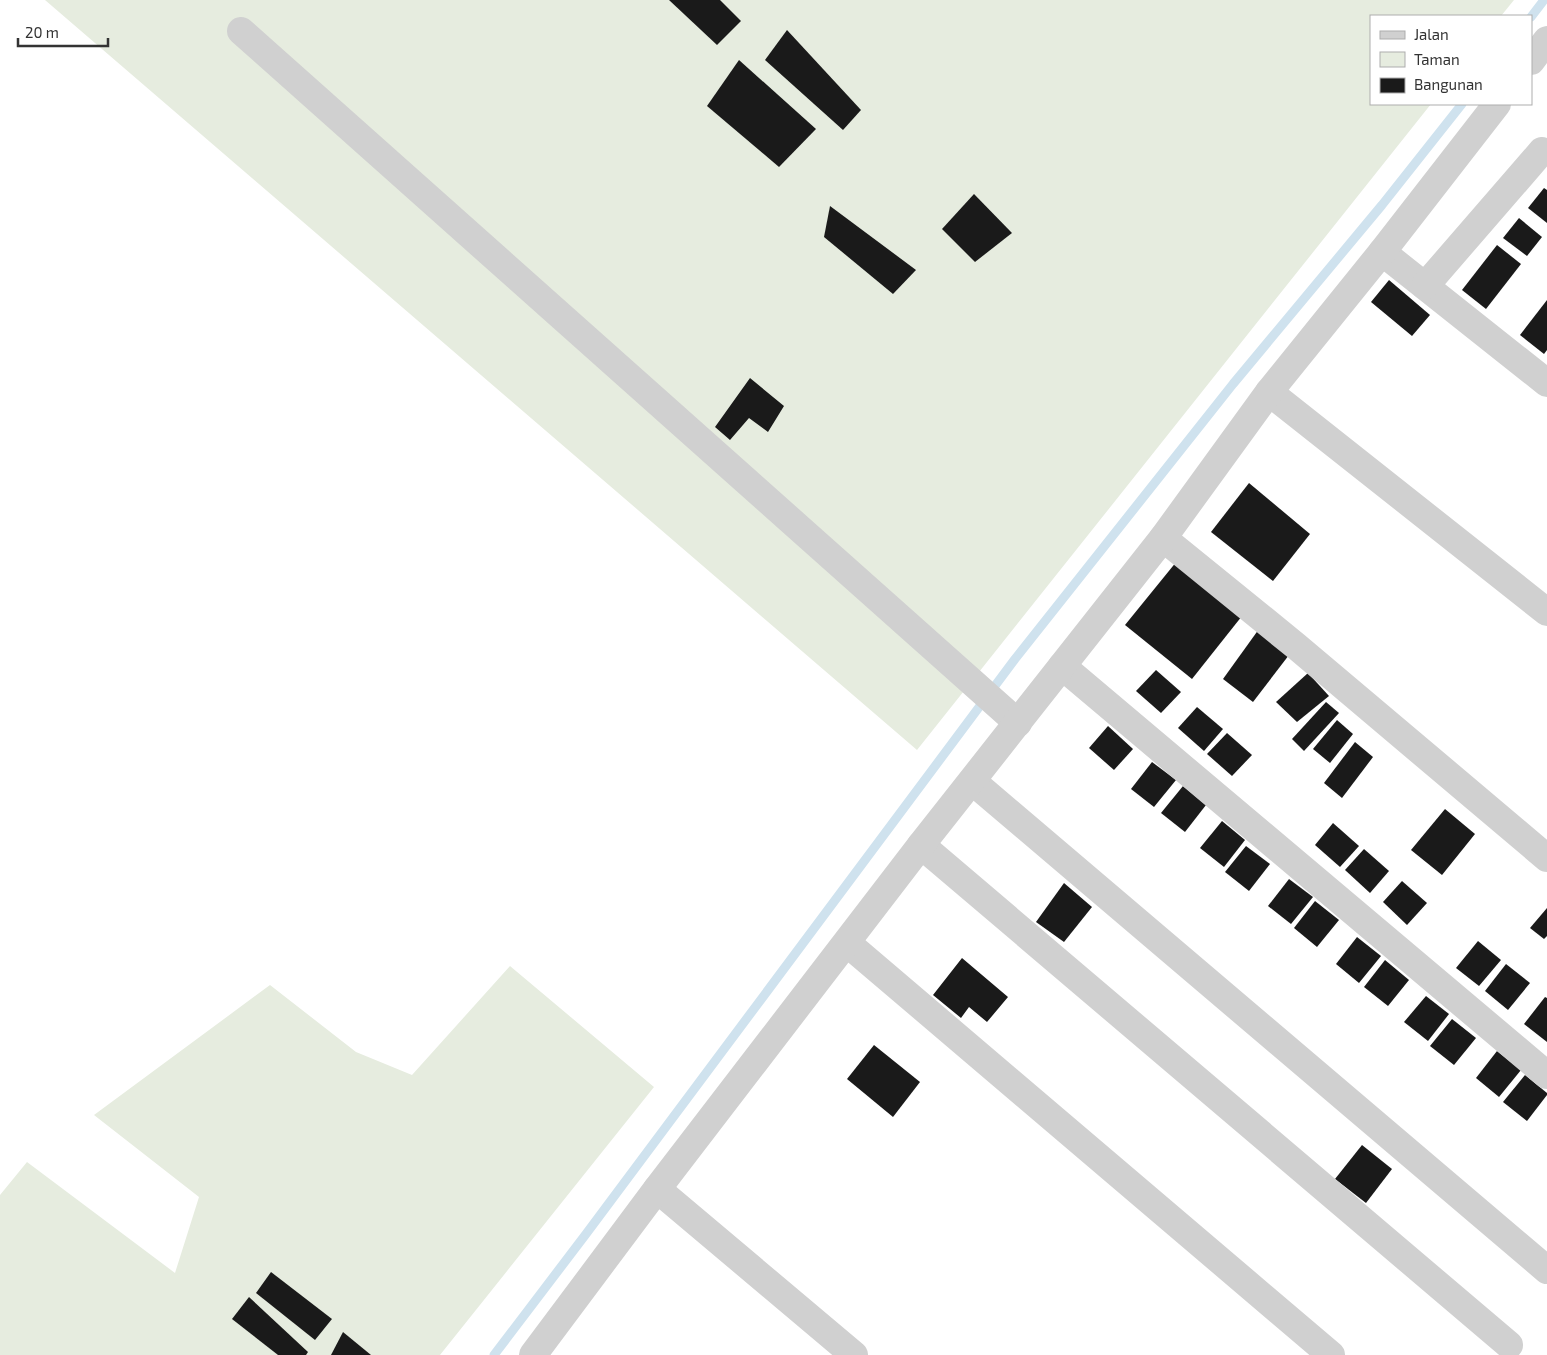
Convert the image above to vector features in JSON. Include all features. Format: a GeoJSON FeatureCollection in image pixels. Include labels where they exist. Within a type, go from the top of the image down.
{"type":"FeatureCollection","features":[{"type":"Feature","properties":{"kind":"street"},"geometry":{"type":"LineString","coordinates":[[242,31],[1011,716]]}},
{"type":"Feature","properties":{"kind":"street"},"geometry":{"type":"LineString","coordinates":[[546,1350],[657,1189],[972,781],[1011,716],[1062,666],[1163,538],[1269,392],[1497,105]]}},
{"type":"Feature","properties":{"kind":"street"},"geometry":{"type":"LineString","coordinates":[[1425,286],[1542,151]]}},
{"type":"Feature","properties":{"kind":"street"},"geometry":{"type":"LineString","coordinates":[[1382,252],[1547,383]]}},
{"type":"Feature","properties":{"kind":"street"},"geometry":{"type":"LineString","coordinates":[[1269,392],[1547,612]]}},
{"type":"Feature","properties":{"kind":"street"},"geometry":{"type":"LineString","coordinates":[[1163,538],[1296,646],[1547,858]]}},
{"type":"Feature","properties":{"kind":"street"},"geometry":{"type":"LineString","coordinates":[[1062,666],[1547,1075]]}},
{"type":"Feature","properties":{"kind":"street"},"geometry":{"type":"LineString","coordinates":[[972,781],[1547,1270]]}},
{"type":"Feature","properties":{"kind":"street"},"geometry":{"type":"LineString","coordinates":[[921,845],[1509,1344]]}},
{"type":"Feature","properties":{"kind":"street"},"geometry":{"type":"LineString","coordinates":[[847,943],[1331,1355]]}},
{"type":"Feature","properties":{"kind":"street"},"geometry":{"type":"LineString","coordinates":[[657,1189],[854,1355]]}},
{"type":"Feature","properties":{"kind":"green space"},"geometry":{"type":"Polygon","coordinates":[[[45,0],[1514,0],[1502,15],[1370,15],[1370,105],[1430,105],[917,750],[45,0]]]}},
{"type":"Feature","properties":{"kind":"green space"},"geometry":{"type":"Polygon","coordinates":[[[510,966],[654,1087],[440,1355],[0,1355],[0,1195],[27,1162],[175,1273],[199,1197],[94,1115],[270,985],[356,1052],[412,1075],[510,966]]]}},
{"type":"Feature","properties":{"kind":"building"},"geometry":{"type":"Polygon","coordinates":[[[669,0],[720,0],[741,21],[717,45],[669,0]]]}},
{"type":"Feature","properties":{"kind":"building"},"geometry":{"type":"Polygon","coordinates":[[[787,30],[861,110],[843,130],[765,60],[787,30]]]}},
{"type":"Feature","properties":{"kind":"building"},"geometry":{"type":"Polygon","coordinates":[[[739,60],[816,129],[779,167],[707,106],[739,60]]]}},
{"type":"Feature","properties":{"kind":"building"},"geometry":{"type":"Polygon","coordinates":[[[1544,188],[1547,190],[1547,223],[1528,208],[1544,188]]]}},
{"type":"Feature","properties":{"kind":"building"},"geometry":{"type":"Polygon","coordinates":[[[974,194],[1012,233],[975,262],[942,229],[974,194]]]}},
{"type":"Feature","properties":{"kind":"building"},"geometry":{"type":"Polygon","coordinates":[[[830,206],[916,270],[893,294],[824,237],[830,206]]]}},
{"type":"Feature","properties":{"kind":"building"},"geometry":{"type":"Polygon","coordinates":[[[1519,218],[1542,237],[1527,256],[1503,238],[1519,218]]]}},
{"type":"Feature","properties":{"kind":"building"},"geometry":{"type":"Polygon","coordinates":[[[1497,245],[1521,264],[1486,309],[1462,290],[1497,245]]]}},
{"type":"Feature","properties":{"kind":"building"},"geometry":{"type":"Polygon","coordinates":[[[1389,280],[1430,315],[1412,336],[1371,302],[1389,280]]]}},
{"type":"Feature","properties":{"kind":"building"},"geometry":{"type":"Polygon","coordinates":[[[1547,300],[1547,350],[1544,354],[1520,335],[1547,300]]]}},
{"type":"Feature","properties":{"kind":"building"},"geometry":{"type":"Polygon","coordinates":[[[750,378],[784,406],[768,432],[749,418],[730,440],[715,427],[750,378]]]}},
{"type":"Feature","properties":{"kind":"building"},"geometry":{"type":"Polygon","coordinates":[[[1249,483],[1310,534],[1273,581],[1211,532],[1249,483]]]}},
{"type":"Feature","properties":{"kind":"building"},"geometry":{"type":"Polygon","coordinates":[[[1177,561],[1242,616],[1192,679],[1125,625],[1177,561]]]}},
{"type":"Feature","properties":{"kind":"building"},"geometry":{"type":"Polygon","coordinates":[[[1259,629],[1289,655],[1253,702],[1223,679],[1259,629]]]}},
{"type":"Feature","properties":{"kind":"building"},"geometry":{"type":"Polygon","coordinates":[[[1156,670],[1181,692],[1161,713],[1136,691],[1156,670]]]}},
{"type":"Feature","properties":{"kind":"building"},"geometry":{"type":"Polygon","coordinates":[[[1308,673],[1329,696],[1297,722],[1276,702],[1308,673]]]}},
{"type":"Feature","properties":{"kind":"building"},"geometry":{"type":"Polygon","coordinates":[[[1326,702],[1339,713],[1304,751],[1292,739],[1326,702]]]}},
{"type":"Feature","properties":{"kind":"building"},"geometry":{"type":"Polygon","coordinates":[[[1197,707],[1223,729],[1204,751],[1178,728],[1197,707]]]}},
{"type":"Feature","properties":{"kind":"building"},"geometry":{"type":"Polygon","coordinates":[[[1337,720],[1353,734],[1330,763],[1313,749],[1337,720]]]}},
{"type":"Feature","properties":{"kind":"building"},"geometry":{"type":"Polygon","coordinates":[[[1108,726],[1133,749],[1114,770],[1089,748],[1108,726]]]}},
{"type":"Feature","properties":{"kind":"building"},"geometry":{"type":"Polygon","coordinates":[[[1227,733],[1252,755],[1232,776],[1207,754],[1227,733]]]}},
{"type":"Feature","properties":{"kind":"building"},"geometry":{"type":"Polygon","coordinates":[[[1355,742],[1373,757],[1342,798],[1324,783],[1355,742]]]}},
{"type":"Feature","properties":{"kind":"building"},"geometry":{"type":"Polygon","coordinates":[[[1152,762],[1176,780],[1154,807],[1131,789],[1152,762]]]}},
{"type":"Feature","properties":{"kind":"building"},"geometry":{"type":"Polygon","coordinates":[[[1183,786],[1206,805],[1185,832],[1161,813],[1183,786]]]}},
{"type":"Feature","properties":{"kind":"building"},"geometry":{"type":"Polygon","coordinates":[[[1445,809],[1475,834],[1442,875],[1411,850],[1445,809]]]}},
{"type":"Feature","properties":{"kind":"building"},"geometry":{"type":"Polygon","coordinates":[[[1222,821],[1245,840],[1224,867],[1200,848],[1222,821]]]}},
{"type":"Feature","properties":{"kind":"building"},"geometry":{"type":"Polygon","coordinates":[[[1333,823],[1359,846],[1340,867],[1315,845],[1333,823]]]}},
{"type":"Feature","properties":{"kind":"building"},"geometry":{"type":"Polygon","coordinates":[[[1246,846],[1270,864],[1249,891],[1225,872],[1246,846]]]}},
{"type":"Feature","properties":{"kind":"building"},"geometry":{"type":"Polygon","coordinates":[[[1364,849],[1389,871],[1370,893],[1345,870],[1364,849]]]}},
{"type":"Feature","properties":{"kind":"building"},"geometry":{"type":"Polygon","coordinates":[[[1289,879],[1313,897],[1291,924],[1268,906],[1289,879]]]}},
{"type":"Feature","properties":{"kind":"building"},"geometry":{"type":"Polygon","coordinates":[[[1402,881],[1427,903],[1407,925],[1383,902],[1402,881]]]}},
{"type":"Feature","properties":{"kind":"building"},"geometry":{"type":"Polygon","coordinates":[[[1064,883],[1092,907],[1064,942],[1036,922],[1064,883]]]}},
{"type":"Feature","properties":{"kind":"building"},"geometry":{"type":"Polygon","coordinates":[[[1315,901],[1339,920],[1317,947],[1294,928],[1315,901]]]}},
{"type":"Feature","properties":{"kind":"building"},"geometry":{"type":"Polygon","coordinates":[[[1547,908],[1547,936],[1544,939],[1530,928],[1547,908]]]}},
{"type":"Feature","properties":{"kind":"building"},"geometry":{"type":"Polygon","coordinates":[[[1357,937],[1381,956],[1359,983],[1336,964],[1357,937]]]}},
{"type":"Feature","properties":{"kind":"building"},"geometry":{"type":"Polygon","coordinates":[[[1478,941],[1501,960],[1479,986],[1456,968],[1478,941]]]}},
{"type":"Feature","properties":{"kind":"building"},"geometry":{"type":"Polygon","coordinates":[[[962,958],[1008,997],[987,1022],[969,1007],[961,1018],[933,995],[962,958]]]}},
{"type":"Feature","properties":{"kind":"building"},"geometry":{"type":"Polygon","coordinates":[[[1385,960],[1409,980],[1388,1006],[1364,987],[1385,960]]]}},
{"type":"Feature","properties":{"kind":"building"},"geometry":{"type":"Polygon","coordinates":[[[1506,964],[1530,983],[1508,1010],[1485,991],[1506,964]]]}},
{"type":"Feature","properties":{"kind":"building"},"geometry":{"type":"Polygon","coordinates":[[[1426,996],[1449,1014],[1428,1041],[1404,1022],[1426,996]]]}},
{"type":"Feature","properties":{"kind":"building"},"geometry":{"type":"Polygon","coordinates":[[[1545,997],[1547,998],[1547,1042],[1524,1024],[1545,997]]]}},
{"type":"Feature","properties":{"kind":"building"},"geometry":{"type":"Polygon","coordinates":[[[1452,1019],[1476,1038],[1454,1065],[1430,1046],[1452,1019]]]}},
{"type":"Feature","properties":{"kind":"building"},"geometry":{"type":"Polygon","coordinates":[[[874,1045],[920,1082],[893,1117],[847,1079],[874,1045]]]}},
{"type":"Feature","properties":{"kind":"building"},"geometry":{"type":"Polygon","coordinates":[[[1497,1051],[1521,1070],[1499,1097],[1476,1078],[1497,1051]]]}},
{"type":"Feature","properties":{"kind":"building"},"geometry":{"type":"Polygon","coordinates":[[[1525,1075],[1547,1093],[1527,1121],[1503,1102],[1525,1075]]]}},
{"type":"Feature","properties":{"kind":"building"},"geometry":{"type":"Polygon","coordinates":[[[1362,1145],[1392,1169],[1366,1203],[1335,1179],[1362,1145]]]}},
{"type":"Feature","properties":{"kind":"building"},"geometry":{"type":"Polygon","coordinates":[[[271,1272],[332,1319],[315,1340],[256,1293],[271,1272]]]}},
{"type":"Feature","properties":{"kind":"building"},"geometry":{"type":"Polygon","coordinates":[[[249,1297],[308,1352],[306,1355],[278,1355],[232,1319],[249,1297]]]}},
{"type":"Feature","properties":{"kind":"building"},"geometry":{"type":"Polygon","coordinates":[[[343,1332],[371,1355],[331,1355],[343,1332]]]}},
{"type":"Feature","properties":{"kind":"waterway"},"geometry":{"type":"LineString","coordinates":[[1532,16],[1544,0]]}},
{"type":"Feature","properties":{"kind":"waterway"},"geometry":{"type":"LineString","coordinates":[[494,1355],[1015,659],[1233,384],[1382,205],[1461,105]]}}]}
